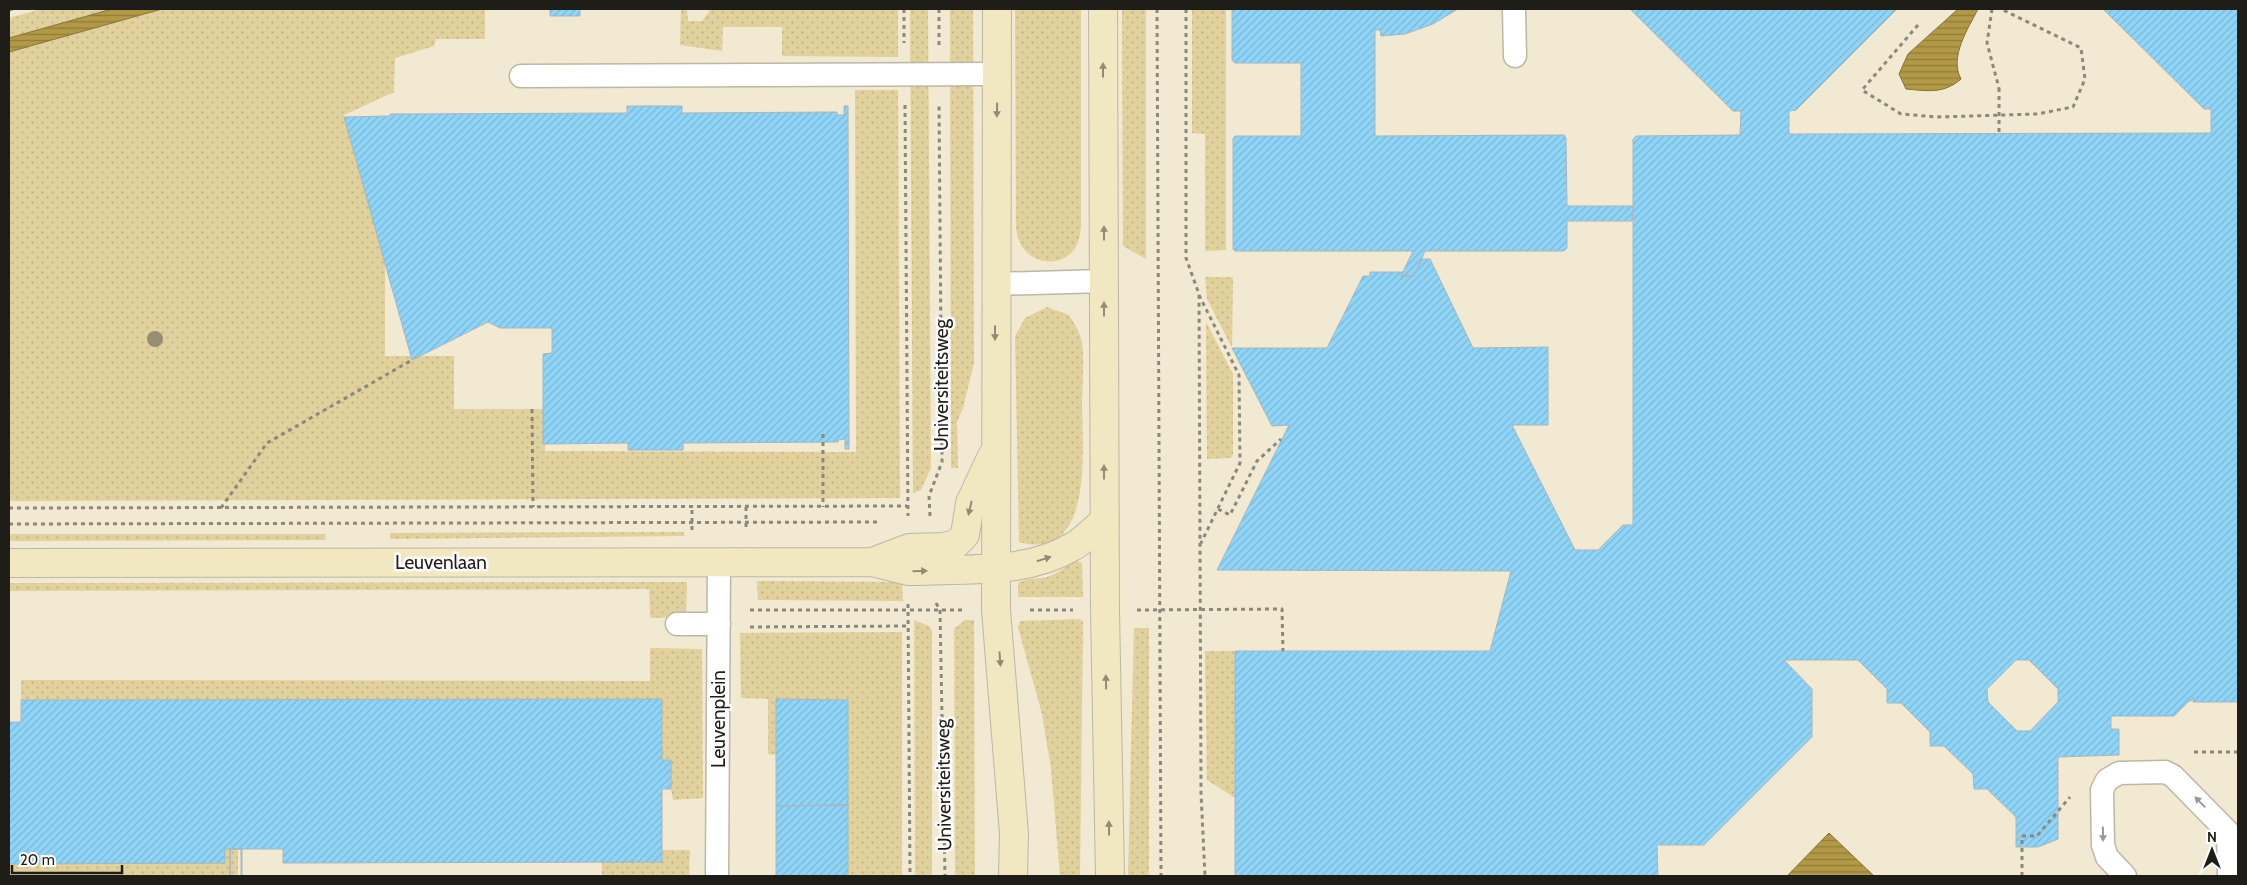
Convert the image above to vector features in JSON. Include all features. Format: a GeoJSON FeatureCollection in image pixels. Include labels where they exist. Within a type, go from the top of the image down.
{"type":"FeatureCollection","features":[{"type":"Feature","properties":{"kind":"main road"},"geometry":{"type":"LineString","coordinates":[[997,9],[995,284],[996,610],[1014,834],[1013,876]]}},
{"type":"Feature","properties":{"kind":"main road"},"geometry":{"type":"LineString","coordinates":[[1102,9],[1104,520],[1110,876]]}},
{"type":"Feature","properties":{"kind":"main road","name":"Leuvenlaan"},"geometry":{"type":"LineString","coordinates":[[919,559],[956,544],[964,535],[970,502],[996,447]]}},
{"type":"Feature","properties":{"kind":"main road"},"geometry":{"type":"LineString","coordinates":[[996,568],[1047,560],[1074,547],[1104,520]]}},
{"type":"Feature","properties":{"kind":"main road","name":"Leuvenlaan"},"geometry":{"type":"LineString","coordinates":[[9,563],[872,562],[919,559],[996,568]]}},
{"type":"Feature","properties":{"kind":"main road"},"geometry":{"type":"LineString","coordinates":[[1014,834],[1026,876]]}},
{"type":"Feature","properties":{"kind":"lane"},"geometry":{"type":"LineString","coordinates":[[1514,9],[1515,56]]}},
{"type":"Feature","properties":{"kind":"lane"},"geometry":{"type":"LineString","coordinates":[[521,76],[997,74]]}},
{"type":"Feature","properties":{"kind":"lane"},"geometry":{"type":"LineString","coordinates":[[995,284],[1104,282]]}},
{"type":"Feature","properties":{"kind":"lane","name":"Leuvenplein"},"geometry":{"type":"LineString","coordinates":[[718,876],[719,562]]}},
{"type":"Feature","properties":{"kind":"lane"},"geometry":{"type":"LineString","coordinates":[[677,624],[719,621]]}},
{"type":"Feature","properties":{"kind":"lane"},"geometry":{"type":"LineString","coordinates":[[2115,873],[2106,857],[2103,845],[2102,790],[2107,780],[2119,773],[2165,772],[2180,781],[2228,832],[2229,876]]}},
{"type":"Feature","properties":{"kind":"path"},"geometry":{"type":"LineString","coordinates":[[904,9],[907,506],[909,522],[919,559],[908,610],[910,876]]}},
{"type":"Feature","properties":{"kind":"path","name":"Universiteitsweg"},"geometry":{"type":"LineString","coordinates":[[939,9],[942,462],[930,496],[919,559],[931,594],[940,610],[944,876]]}},
{"type":"Feature","properties":{"kind":"path"},"geometry":{"type":"LineString","coordinates":[[1157,9],[1161,876]]}},
{"type":"Feature","properties":{"kind":"path"},"geometry":{"type":"LineString","coordinates":[[1186,9],[1186,258],[1199,294],[1239,374],[1240,463],[1200,545]]}},
{"type":"Feature","properties":{"kind":"path"},"geometry":{"type":"LineString","coordinates":[[1992,9],[1987,43],[1999,88],[1999,134]]}},
{"type":"Feature","properties":{"kind":"path"},"geometry":{"type":"LineString","coordinates":[[1918,26],[1862,90],[1901,114],[1937,117],[2037,114],[2073,107],[2085,79],[2081,48],[2001,9]]}},
{"type":"Feature","properties":{"kind":"path"},"geometry":{"type":"LineString","coordinates":[[1199,294],[1204,876]]}},
{"type":"Feature","properties":{"kind":"path"},"geometry":{"type":"LineString","coordinates":[[220,509],[267,443],[412,360]]}},
{"type":"Feature","properties":{"kind":"path"},"geometry":{"type":"LineString","coordinates":[[532,410],[533,507]]}},
{"type":"Feature","properties":{"kind":"path"},"geometry":{"type":"LineString","coordinates":[[823,434],[824,507]]}},
{"type":"Feature","properties":{"kind":"path"},"geometry":{"type":"LineString","coordinates":[[1218,509],[1230,515],[1257,461],[1282,440]]}},
{"type":"Feature","properties":{"kind":"path"},"geometry":{"type":"LineString","coordinates":[[9,508],[907,506]]}},
{"type":"Feature","properties":{"kind":"path"},"geometry":{"type":"LineString","coordinates":[[9,524],[909,522]]}},
{"type":"Feature","properties":{"kind":"path"},"geometry":{"type":"LineString","coordinates":[[1159,610],[1282,609],[1283,651]]}},
{"type":"Feature","properties":{"kind":"path"},"geometry":{"type":"LineString","coordinates":[[719,621],[908,610],[940,610]]}},
{"type":"Feature","properties":{"kind":"path"},"geometry":{"type":"LineString","coordinates":[[719,621],[909,626]]}},
{"type":"Feature","properties":{"kind":"path"},"geometry":{"type":"LineString","coordinates":[[2022,876],[2022,836],[2037,836]]}},
{"type":"Feature","properties":{"kind":"shaded area"},"geometry":{"type":"Polygon","coordinates":[[[9,9],[2238,9],[2238,876],[9,876],[9,9]]]}},
{"type":"Feature","properties":{"kind":"shaded area"},"geometry":{"type":"Polygon","coordinates":[[[41,9],[112,9],[9,38],[9,18],[41,9]]]}},
{"type":"Feature","properties":{"kind":"shaded area"},"geometry":{"type":"Polygon","coordinates":[[[112,9],[162,9],[9,52],[9,38],[112,9]]]}},
{"type":"Feature","properties":{"kind":"shaded area"},"geometry":{"type":"Polygon","coordinates":[[[162,9],[485,9],[485,39],[436,39],[434,46],[395,58],[394,92],[344,115],[385,262],[385,356],[454,356],[454,409],[545,409],[545,451],[856,452],[855,90],[898,90],[900,498],[9,501],[9,52],[162,9]]]}},
{"type":"Feature","properties":{"kind":"shaded area"},"geometry":{"type":"Polygon","coordinates":[[[681,9],[687,9],[688,21],[702,21],[711,9],[898,9],[898,57],[782,56],[782,27],[723,27],[722,51],[680,45],[681,9]]]}},
{"type":"Feature","properties":{"kind":"shaded area"},"geometry":{"type":"Polygon","coordinates":[[[910,9],[928,9],[931,468],[921,490],[913,493],[910,9]]]}},
{"type":"Feature","properties":{"kind":"shaded area"},"geometry":{"type":"Polygon","coordinates":[[[950,9],[973,9],[974,363],[963,408],[957,422],[958,468],[951,468],[950,9]]]}},
{"type":"Feature","properties":{"kind":"shaded area"},"geometry":{"type":"Polygon","coordinates":[[[1015,9],[1081,9],[1081,227],[1079,240],[1074,250],[1061,259],[1053,261],[1037,259],[1030,255],[1021,244],[1016,231],[1015,9]]]}},
{"type":"Feature","properties":{"kind":"shaded area"},"geometry":{"type":"Polygon","coordinates":[[[1122,9],[1146,9],[1146,259],[1123,246],[1122,9]]]}},
{"type":"Feature","properties":{"kind":"shaded area"},"geometry":{"type":"Polygon","coordinates":[[[1192,9],[1226,9],[1226,250],[1205,251],[1205,134],[1192,133],[1192,9]]]}},
{"type":"Feature","properties":{"kind":"shaded area"},"geometry":{"type":"Polygon","coordinates":[[[1958,9],[1978,9],[1958,52],[1957,62],[1961,79],[1955,84],[1942,89],[1929,91],[1906,89],[1899,74],[1908,54],[1958,9]]]}},
{"type":"Feature","properties":{"kind":"shaded area"},"geometry":{"type":"Polygon","coordinates":[[[1205,277],[1233,277],[1232,348],[1207,299],[1205,277]]]}},
{"type":"Feature","properties":{"kind":"shaded area"},"geometry":{"type":"Polygon","coordinates":[[[1047,307],[1069,315],[1081,339],[1083,360],[1083,447],[1079,497],[1072,519],[1061,535],[1044,544],[1019,542],[1015,336],[1025,318],[1047,307]]]}},
{"type":"Feature","properties":{"kind":"shaded area"},"geometry":{"type":"Polygon","coordinates":[[[1206,322],[1233,374],[1233,455],[1231,458],[1207,459],[1206,322]]]}},
{"type":"Feature","properties":{"kind":"shaded area"},"geometry":{"type":"Polygon","coordinates":[[[683,532],[685,536],[390,539],[390,533],[683,532]]]}},
{"type":"Feature","properties":{"kind":"shaded area"},"geometry":{"type":"Polygon","coordinates":[[[9,534],[326,534],[325,540],[9,541],[9,534]]]}},
{"type":"Feature","properties":{"kind":"shaded area"},"geometry":{"type":"Polygon","coordinates":[[[1075,561],[1082,563],[1083,597],[1018,597],[1018,583],[1021,581],[1050,576],[1075,561]]]}},
{"type":"Feature","properties":{"kind":"shaded area"},"geometry":{"type":"Polygon","coordinates":[[[757,581],[902,582],[903,601],[758,600],[757,581]]]}},
{"type":"Feature","properties":{"kind":"shaded area"},"geometry":{"type":"Polygon","coordinates":[[[687,582],[686,617],[650,618],[649,589],[9,591],[9,583],[687,582]]]}},
{"type":"Feature","properties":{"kind":"shaded area"},"geometry":{"type":"Polygon","coordinates":[[[1080,619],[1083,622],[1080,876],[1060,876],[1051,769],[1042,714],[1018,627],[1020,621],[1080,619]]]}},
{"type":"Feature","properties":{"kind":"shaded area"},"geometry":{"type":"Polygon","coordinates":[[[914,620],[929,626],[932,631],[932,876],[915,876],[914,620]]]}},
{"type":"Feature","properties":{"kind":"shaded area"},"geometry":{"type":"Polygon","coordinates":[[[965,620],[974,620],[975,876],[955,876],[954,629],[965,620]]]}},
{"type":"Feature","properties":{"kind":"shaded area"},"geometry":{"type":"Polygon","coordinates":[[[1134,628],[1149,628],[1149,876],[1128,876],[1134,628]]]}},
{"type":"Feature","properties":{"kind":"shaded area"},"geometry":{"type":"Polygon","coordinates":[[[902,632],[902,876],[848,876],[848,700],[776,699],[776,755],[768,754],[768,699],[741,698],[740,633],[902,632]]]}},
{"type":"Feature","properties":{"kind":"shaded area"},"geometry":{"type":"Polygon","coordinates":[[[650,648],[702,649],[703,798],[673,800],[671,760],[662,760],[662,699],[21,700],[21,680],[650,681],[650,648]]]}},
{"type":"Feature","properties":{"kind":"shaded area"},"geometry":{"type":"Polygon","coordinates":[[[1205,651],[1235,651],[1235,798],[1207,780],[1205,651]]]}},
{"type":"Feature","properties":{"kind":"shaded area"},"geometry":{"type":"Polygon","coordinates":[[[1829,833],[1874,876],[1787,876],[1829,833]]]}},
{"type":"Feature","properties":{"kind":"shaded area"},"geometry":{"type":"Polygon","coordinates":[[[225,849],[238,849],[238,876],[9,876],[9,864],[225,863],[225,849]]]}},
{"type":"Feature","properties":{"kind":"shaded area"},"geometry":{"type":"Polygon","coordinates":[[[662,850],[690,850],[689,876],[602,876],[602,862],[662,862],[662,850]]]}},
{"type":"Feature","properties":{"kind":"building"},"geometry":{"type":"Polygon","coordinates":[[[550,9],[580,9],[580,16],[550,16],[550,9]]]}},
{"type":"Feature","properties":{"kind":"building"},"geometry":{"type":"Polygon","coordinates":[[[1232,9],[1458,9],[1433,24],[1405,34],[1381,36],[1380,30],[1375,30],[1375,136],[1564,135],[1566,138],[1567,206],[1633,206],[1632,221],[1567,221],[1567,248],[1564,251],[1425,251],[1414,276],[1401,276],[1413,251],[1235,251],[1233,249],[1233,139],[1235,136],[1301,136],[1301,63],[1235,63],[1232,60],[1232,9]]]}},
{"type":"Feature","properties":{"kind":"building"},"geometry":{"type":"Polygon","coordinates":[[[1630,9],[1897,9],[1796,110],[1789,111],[1789,134],[2211,133],[2211,109],[2204,109],[2103,9],[2238,9],[2238,702],[2193,702],[2193,697],[2174,716],[2111,716],[2111,729],[2119,729],[2119,755],[2058,757],[2058,839],[2038,847],[2016,847],[2016,817],[1987,789],[1974,789],[1973,774],[1944,746],[1930,746],[1930,732],[1901,703],[1887,703],[1887,689],[1858,660],[1784,660],[1812,689],[1812,737],[1704,845],[1657,845],[1658,876],[1235,876],[1235,651],[1490,651],[1511,571],[1217,570],[1289,425],[1272,426],[1232,348],[1327,348],[1363,276],[1370,276],[1370,272],[1403,272],[1401,276],[1414,276],[1422,259],[1430,259],[1473,348],[1548,347],[1548,425],[1512,425],[1575,550],[1598,550],[1623,525],[1633,525],[1633,139],[1636,136],[1740,135],[1741,111],[1733,111],[1630,9]],[[2016,660],[1987,689],[1988,702],[2017,731],[2030,731],[2058,702],[2058,689],[2029,660],[2016,660]]]}},
{"type":"Feature","properties":{"kind":"building"},"geometry":{"type":"Polygon","coordinates":[[[627,106],[682,106],[682,113],[837,112],[837,115],[844,115],[844,106],[848,106],[849,449],[845,449],[845,439],[838,440],[838,442],[683,443],[683,450],[628,450],[628,443],[543,444],[543,354],[552,353],[552,328],[500,328],[488,322],[412,360],[344,117],[390,116],[390,114],[627,113],[627,106]]]}},
{"type":"Feature","properties":{"kind":"building"},"geometry":{"type":"Polygon","coordinates":[[[662,699],[662,760],[671,760],[671,789],[662,789],[662,862],[283,863],[283,849],[225,849],[225,863],[9,864],[9,722],[21,722],[21,700],[662,699]]]}},
{"type":"Feature","properties":{"kind":"building"},"geometry":{"type":"Polygon","coordinates":[[[776,699],[848,700],[848,805],[776,806],[776,699]]]}},
{"type":"Feature","properties":{"kind":"building"},"geometry":{"type":"Polygon","coordinates":[[[848,805],[848,876],[776,876],[776,806],[848,805]]]}},
{"type":"Feature","properties":{"kind":"building"},"geometry":{"type":"Polygon","coordinates":[[[230,849],[242,849],[242,876],[230,876],[230,849]]]}},
{"type":"Feature","properties":{"kind":"building"},"geometry":{"type":"Polygon","coordinates":[[[230,849],[241,849],[241,876],[230,876],[230,849]]]}}]}
